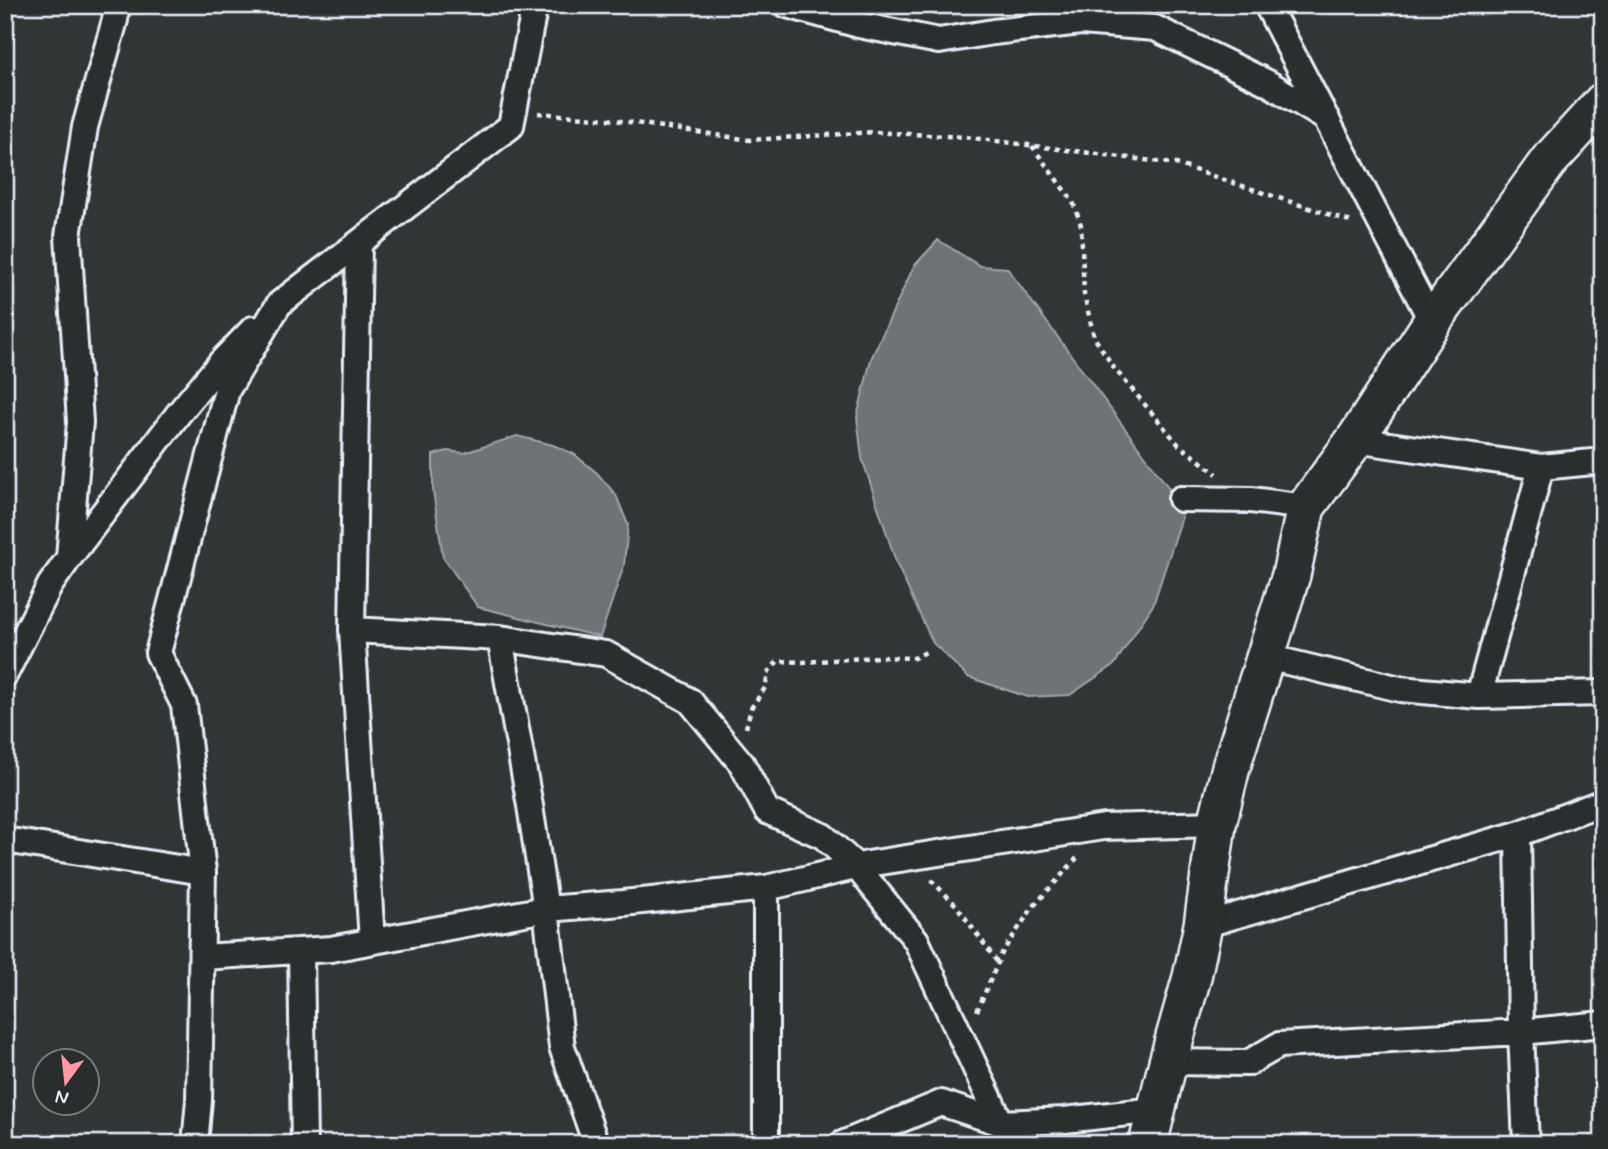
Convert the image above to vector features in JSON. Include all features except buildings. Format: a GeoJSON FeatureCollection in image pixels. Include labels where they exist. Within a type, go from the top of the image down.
{"type":"FeatureCollection","features":[{"type":"Feature","properties":{"kind":"street"},"geometry":{"type":"LineString","coordinates":[[69,558],[80,422],[68,236],[85,127],[117,5]]}},
{"type":"Feature","properties":{"kind":"street"},"geometry":{"type":"LineString","coordinates":[[5,674],[50,585],[108,505],[213,371],[279,304],[511,126],[535,5]]}},
{"type":"Feature","properties":{"kind":"street"},"geometry":{"type":"LineString","coordinates":[[787,5],[939,41],[1081,22],[1155,28],[1268,83],[1327,119]]}},
{"type":"Feature","properties":{"kind":"street"},"geometry":{"type":"LineString","coordinates":[[1267,5],[1432,322]]}},
{"type":"Feature","properties":{"kind":"street"},"geometry":{"type":"LineString","coordinates":[[842,1144],[941,1103],[1001,1122],[1065,1120],[1152,1127],[1192,977],[1203,925],[1217,824],[1231,767],[1292,575],[1306,506],[1355,440],[1432,322],[1548,162],[1603,102]]}},
{"type":"Feature","properties":{"kind":"street"},"geometry":{"type":"LineString","coordinates":[[359,243],[352,629],[372,941]]}},
{"type":"Feature","properties":{"kind":"street"},"geometry":{"type":"LineString","coordinates":[[195,1144],[199,1100],[203,872],[184,705],[158,653],[227,390],[279,304]]}},
{"type":"Feature","properties":{"kind":"street"},"geometry":{"type":"LineString","coordinates":[[1355,440],[1541,467],[1603,460]]}},
{"type":"Feature","properties":{"kind":"street"},"geometry":{"type":"LineString","coordinates":[[1479,696],[1541,467]]}},
{"type":"Feature","properties":{"kind":"street"},"geometry":{"type":"LineString","coordinates":[[1181,499],[1251,500],[1306,506]]}},
{"type":"Feature","properties":{"kind":"street"},"geometry":{"type":"LineString","coordinates":[[352,629],[500,638],[606,654],[690,701],[738,760],[767,811],[823,836],[856,866],[916,940],[1001,1122]]}},
{"type":"Feature","properties":{"kind":"street"},"geometry":{"type":"LineString","coordinates":[[500,638],[546,909],[562,1047],[596,1144]]}},
{"type":"Feature","properties":{"kind":"street"},"geometry":{"type":"LineString","coordinates":[[1267,657],[1400,690],[1479,696],[1603,693]]}},
{"type":"Feature","properties":{"kind":"street"},"geometry":{"type":"LineString","coordinates":[[1203,925],[1518,834],[1603,802]]}},
{"type":"Feature","properties":{"kind":"street"},"geometry":{"type":"LineString","coordinates":[[202,957],[331,949],[546,909],[766,888],[856,866],[1104,827],[1217,824]]}},
{"type":"Feature","properties":{"kind":"street"},"geometry":{"type":"LineString","coordinates":[[1518,834],[1521,1032],[1526,1144]]}},
{"type":"Feature","properties":{"kind":"street"},"geometry":{"type":"LineString","coordinates":[[5,841],[203,872]]}},
{"type":"Feature","properties":{"kind":"street"},"geometry":{"type":"LineString","coordinates":[[766,888],[766,1144]]}},
{"type":"Feature","properties":{"kind":"street"},"geometry":{"type":"LineString","coordinates":[[301,951],[304,1144]]}},
{"type":"Feature","properties":{"kind":"street"},"geometry":{"type":"LineString","coordinates":[[1168,1062],[1248,1063],[1279,1045],[1521,1032],[1603,1024]]}},
{"type":"Feature","properties":{"kind":"path"},"geometry":{"type":"LineString","coordinates":[[514,111],[608,119],[750,140],[874,132],[965,137],[1176,164],[1386,233]]}},
{"type":"Feature","properties":{"kind":"path"},"geometry":{"type":"LineString","coordinates":[[1032,146],[1073,202],[1081,225],[1084,294],[1094,337],[1114,368],[1179,444],[1251,500]]}},
{"type":"Feature","properties":{"kind":"path"},"geometry":{"type":"LineString","coordinates":[[738,760],[751,708],[765,688],[769,671],[778,661],[914,658],[928,651]]}},
{"type":"Feature","properties":{"kind":"path"},"geometry":{"type":"LineString","coordinates":[[964,1043],[1003,950],[1033,907],[1104,827]]}},
{"type":"Feature","properties":{"kind":"path"},"geometry":{"type":"LineString","coordinates":[[908,858],[956,905],[998,962]]}},
{"type":"Feature","properties":{"kind":"shaded area"},"geometry":{"type":"Polygon","coordinates":[[[938,240],[980,266],[1007,268],[1168,487],[1182,517],[1153,605],[1114,665],[1070,695],[1028,697],[968,677],[933,643],[897,565],[862,458],[857,417],[871,359],[914,266],[938,240]]]}},
{"type":"Feature","properties":{"kind":"shaded area"},"geometry":{"type":"Polygon","coordinates":[[[517,436],[553,445],[574,454],[597,473],[616,495],[628,525],[624,565],[600,637],[478,607],[443,557],[433,491],[433,455],[447,451],[464,453],[517,436]]]}}]}
